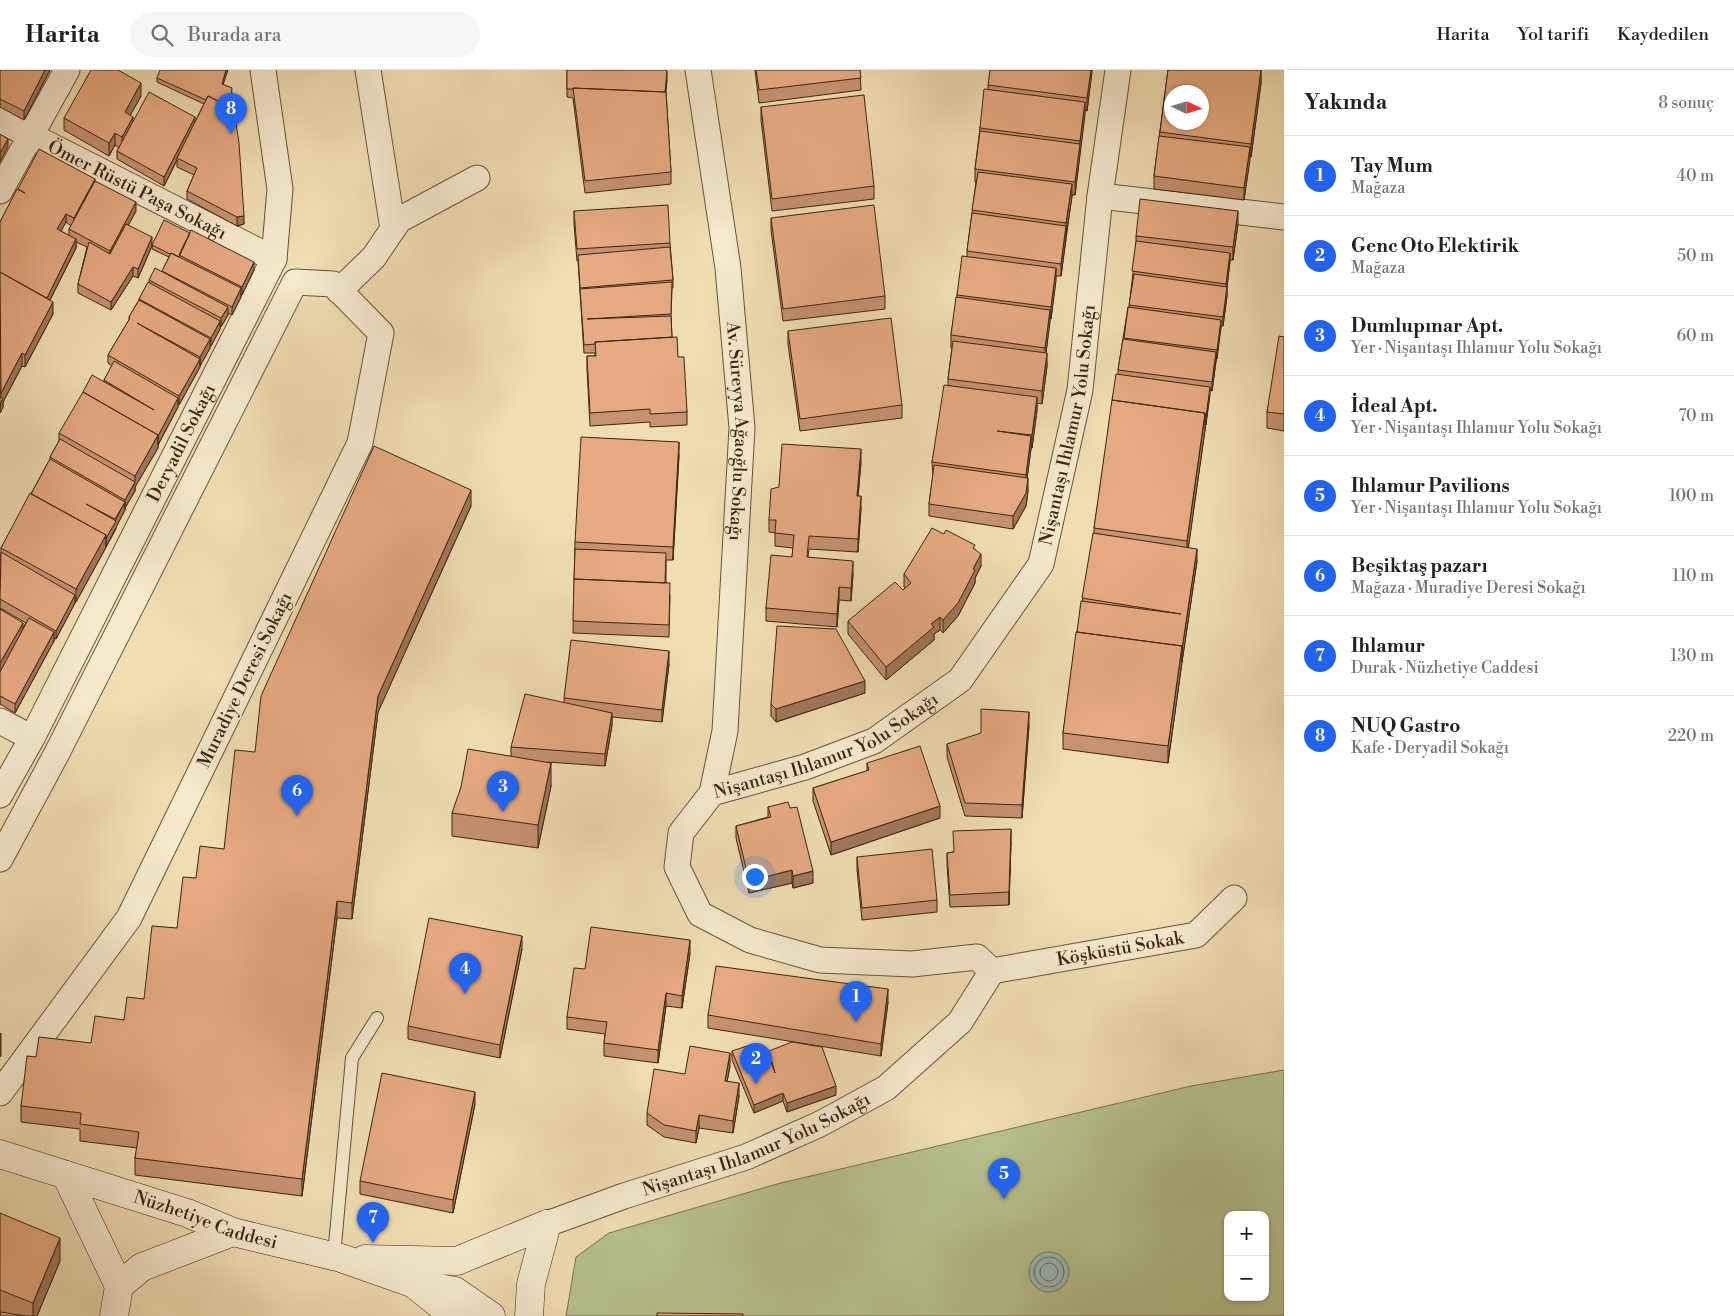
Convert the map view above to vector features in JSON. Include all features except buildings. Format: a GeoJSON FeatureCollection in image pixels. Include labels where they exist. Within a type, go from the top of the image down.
{"type":"FeatureCollection","features":[{"type":"Feature","properties":{"kind":"street"},"geometry":{"type":"LineString","coordinates":[[0,191],[67,70]]}},
{"type":"Feature","properties":{"kind":"street","name":"Deryadil Sokağı"},"geometry":{"type":"LineString","coordinates":[[0,795],[32,738],[274,259],[280,189],[263,70]]}},
{"type":"Feature","properties":{"kind":"street"},"geometry":{"type":"LineString","coordinates":[[368,70],[393,229]]}},
{"type":"Feature","properties":{"kind":"street","name":"Av. Süreyya Ağaoğlu Sokağı"},"geometry":{"type":"LineString","coordinates":[[698,70],[728,268],[742,428],[725,731],[712,793]]}},
{"type":"Feature","properties":{"kind":"street","name":"Nişantaşı Ihlamur Yolu Sokağı"},"geometry":{"type":"LineString","coordinates":[[547,1224],[624,1196],[746,1157],[820,1124],[886,1088],[960,1022],[992,971],[977,957],[912,964],[820,960],[750,940],[700,914],[677,866],[681,833],[712,793],[805,767],[874,741],[960,680],[1041,564],[1080,390],[1100,196],[1118,70]]}},
{"type":"Feature","properties":{"kind":"street","name":"Ömer Rüstü Paşa Sokağı"},"geometry":{"type":"LineString","coordinates":[[0,120],[274,259]]}},
{"type":"Feature","properties":{"kind":"street"},"geometry":{"type":"LineString","coordinates":[[339,291],[374,257],[400,220],[477,178]]}},
{"type":"Feature","properties":{"kind":"street"},"geometry":{"type":"LineString","coordinates":[[1100,196],[1284,216]]}},
{"type":"Feature","properties":{"kind":"street","name":"Deryadil Sokağı"},"geometry":{"type":"LineString","coordinates":[[0,859],[57,753],[295,282]]}},
{"type":"Feature","properties":{"kind":"street","name":"Muradiye Deresi Sokağı"},"geometry":{"type":"LineString","coordinates":[[0,1093],[129,918],[360,443],[381,333],[333,284],[295,282]]}},
{"type":"Feature","properties":{"kind":"street"},"geometry":{"type":"LineString","coordinates":[[0,721],[32,738]]}},
{"type":"Feature","properties":{"kind":"street","name":"Köşküstü Sokak"},"geometry":{"type":"LineString","coordinates":[[992,971],[1196,936],[1234,898]]}},
{"type":"Feature","properties":{"kind":"street","name":"Nüzhetiye Caddesi"},"geometry":{"type":"LineString","coordinates":[[0,1154],[186,1213],[234,1232],[337,1257],[412,1283],[455,1292],[491,1316]]}},
{"type":"Feature","properties":{"kind":"street"},"geometry":{"type":"LineString","coordinates":[[66,1175],[119,1286],[114,1316]]}},
{"type":"Feature","properties":{"kind":"street"},"geometry":{"type":"LineString","coordinates":[[337,1257],[456,1261],[547,1224]]}},
{"type":"Feature","properties":{"kind":"street"},"geometry":{"type":"LineString","coordinates":[[529,1316],[531,1284],[547,1224]]}},
{"type":"Feature","properties":{"kind":"street"},"geometry":{"type":"LineString","coordinates":[[119,1286],[142,1267],[234,1232]]}},
{"type":"Feature","properties":{"kind":"street","name":"Nüzhetiye Caddesi"},"geometry":{"type":"LineString","coordinates":[[412,1283],[454,1316]]}},
{"type":"Feature","properties":{"kind":"lane"},"geometry":{"type":"LineString","coordinates":[[337,1257],[352,1058],[377,1018]]}},
{"type":"Feature","properties":{"kind":"green space"},"geometry":{"type":"Polygon","coordinates":[[[1284,1070],[1284,1316],[566,1316],[576,1257],[609,1233],[777,1184],[1191,1086],[1284,1070]]]}},
{"type":"Feature","properties":{"kind":"water"},"geometry":{"type":"Polygon","coordinates":[[[1053,1252],[1060,1255],[1066,1261],[1069,1272],[1068,1280],[1060,1289],[1053,1292],[1045,1292],[1038,1289],[1030,1280],[1029,1268],[1032,1261],[1041,1253],[1053,1252]]]}},
{"type":"Feature","properties":{"kind":"place","name":"NUQ Gastro"},"geometry":{"type":"Point","coordinates":[231,134]}},
{"type":"Feature","properties":{"kind":"place","name":"Dumlupınar Apt."},"geometry":{"type":"Point","coordinates":[503,812]}},
{"type":"Feature","properties":{"kind":"place","name":"Beşiktaş pazarı"},"geometry":{"type":"Point","coordinates":[297,816]}},
{"type":"Feature","properties":{"kind":"place","name":"İdeal Apt."},"geometry":{"type":"Point","coordinates":[465,994]}},
{"type":"Feature","properties":{"kind":"place","name":"Tay Mum"},"geometry":{"type":"Point","coordinates":[856,1022]}},
{"type":"Feature","properties":{"kind":"place","name":"Genc Oto Elektirik"},"geometry":{"type":"Point","coordinates":[756,1084]}},
{"type":"Feature","properties":{"kind":"place","name":"Ihlamur Pavilions"},"geometry":{"type":"Point","coordinates":[1004,1199]}},
{"type":"Feature","properties":{"kind":"place","name":"Ihlamur"},"geometry":{"type":"Point","coordinates":[373,1243]}}]}
